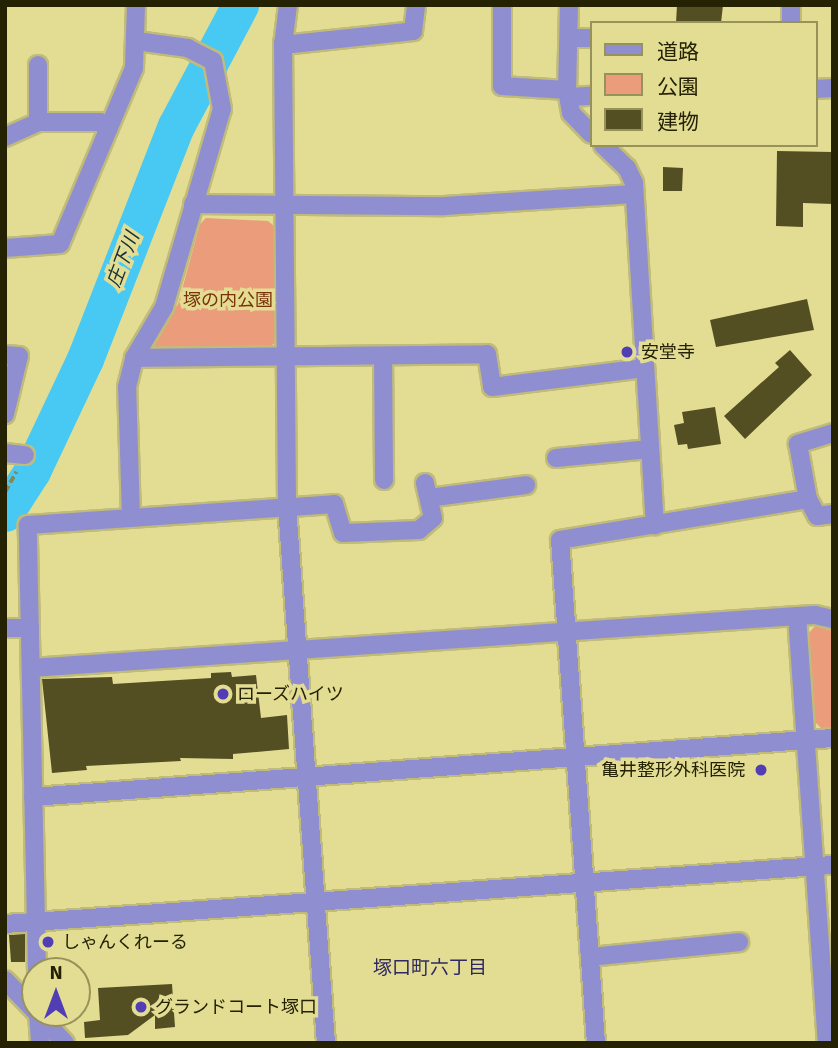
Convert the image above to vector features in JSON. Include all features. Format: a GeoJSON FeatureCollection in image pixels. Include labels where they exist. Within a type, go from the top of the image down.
{"type":"FeatureCollection","features":[{"type":"Feature","properties":{"kind":"street"},"geometry":{"type":"LineString","coordinates":[[5,248],[60,244],[134,68],[136,5]]}},
{"type":"Feature","properties":{"kind":"street"},"geometry":{"type":"LineString","coordinates":[[288,5],[283,45],[287,506],[326,1043]]}},
{"type":"Feature","properties":{"kind":"street"},"geometry":{"type":"LineString","coordinates":[[283,45],[413,31],[416,5]]}},
{"type":"Feature","properties":{"kind":"street"},"geometry":{"type":"LineString","coordinates":[[502,5],[502,86],[590,96]]}},
{"type":"Feature","properties":{"kind":"street"},"geometry":{"type":"LineString","coordinates":[[569,5],[568,93],[571,113],[590,133]]}},
{"type":"Feature","properties":{"kind":"street"},"geometry":{"type":"LineString","coordinates":[[569,38],[590,38]]}},
{"type":"Feature","properties":{"kind":"street"},"geometry":{"type":"LineString","coordinates":[[131,518],[127,387],[134,358],[164,307],[222,109],[213,61],[188,48],[136,41]]}},
{"type":"Feature","properties":{"kind":"street"},"geometry":{"type":"LineString","coordinates":[[38,65],[38,122]]}},
{"type":"Feature","properties":{"kind":"street"},"geometry":{"type":"LineString","coordinates":[[5,137],[38,122],[100,122],[108,129]]}},
{"type":"Feature","properties":{"kind":"street"},"geometry":{"type":"LineString","coordinates":[[605,147],[631,175],[634,194],[655,525]]}},
{"type":"Feature","properties":{"kind":"street"},"geometry":{"type":"LineString","coordinates":[[195,199],[285,206],[444,206],[634,194]]}},
{"type":"Feature","properties":{"kind":"street"},"geometry":{"type":"LineString","coordinates":[[134,358],[487,354],[492,387],[645,368]]}},
{"type":"Feature","properties":{"kind":"street"},"geometry":{"type":"LineString","coordinates":[[5,355],[19,356],[5,414]]}},
{"type":"Feature","properties":{"kind":"street"},"geometry":{"type":"LineString","coordinates":[[383,356],[384,480]]}},
{"type":"Feature","properties":{"kind":"street"},"geometry":{"type":"LineString","coordinates":[[833,433],[798,444],[808,499],[817,516],[833,514]]}},
{"type":"Feature","properties":{"kind":"street"},"geometry":{"type":"LineString","coordinates":[[556,458],[650,449]]}},
{"type":"Feature","properties":{"kind":"street"},"geometry":{"type":"LineString","coordinates":[[5,453],[25,456]]}},
{"type":"Feature","properties":{"kind":"street"},"geometry":{"type":"LineString","coordinates":[[36,957],[28,525],[334,504],[343,533],[419,530],[433,518],[427,490],[526,485]]}},
{"type":"Feature","properties":{"kind":"street"},"geometry":{"type":"LineString","coordinates":[[596,1043],[560,540],[808,499]]}},
{"type":"Feature","properties":{"kind":"street"},"geometry":{"type":"LineString","coordinates":[[31,668],[797,616],[815,615],[833,619]]}},
{"type":"Feature","properties":{"kind":"street"},"geometry":{"type":"LineString","coordinates":[[797,616],[813,867],[826,932],[827,1043]]}},
{"type":"Feature","properties":{"kind":"street"},"geometry":{"type":"LineString","coordinates":[[5,628],[30,628]]}},
{"type":"Feature","properties":{"kind":"street"},"geometry":{"type":"LineString","coordinates":[[33,797],[833,738]]}},
{"type":"Feature","properties":{"kind":"street"},"geometry":{"type":"LineString","coordinates":[[5,924],[833,865]]}},
{"type":"Feature","properties":{"kind":"street"},"geometry":{"type":"LineString","coordinates":[[590,957],[739,942]]}},
{"type":"Feature","properties":{"kind":"street"},"geometry":{"type":"LineString","coordinates":[[5,980],[21,996]]}},
{"type":"Feature","properties":{"kind":"street"},"geometry":{"type":"LineString","coordinates":[[50,1027],[65,1043]]}},
{"type":"Feature","properties":{"kind":"green space","name":"塚の内公園"},"geometry":{"type":"Polygon","coordinates":[[[206,218],[268,221],[274,226],[276,342],[267,349],[147,350],[178,304],[200,224],[206,218]]]}},
{"type":"Feature","properties":{"kind":"green space"},"geometry":{"type":"Polygon","coordinates":[[[815,626],[833,631],[833,728],[821,728],[813,720],[808,634],[815,626]]]}},
{"type":"Feature","properties":{"kind":"building"},"geometry":{"type":"Polygon","coordinates":[[[677,5],[723,5],[721,21],[676,21],[677,5]]]}},
{"type":"Feature","properties":{"kind":"building"},"geometry":{"type":"Polygon","coordinates":[[[777,151],[833,152],[833,204],[803,203],[803,227],[776,226],[777,151]]]}},
{"type":"Feature","properties":{"kind":"building"},"geometry":{"type":"Polygon","coordinates":[[[663,167],[683,168],[682,191],[663,191],[663,167]]]}},
{"type":"Feature","properties":{"kind":"building"},"geometry":{"type":"Polygon","coordinates":[[[807,299],[814,330],[716,347],[710,320],[807,299]]]}},
{"type":"Feature","properties":{"kind":"building"},"geometry":{"type":"Polygon","coordinates":[[[790,350],[812,375],[745,439],[724,416],[779,367],[775,363],[790,350]]]}},
{"type":"Feature","properties":{"kind":"building"},"geometry":{"type":"Polygon","coordinates":[[[715,407],[721,444],[688,449],[687,444],[678,445],[674,425],[684,423],[682,412],[715,407]]]}},
{"type":"Feature","properties":{"kind":"building"},"geometry":{"type":"Polygon","coordinates":[[[231,672],[232,677],[256,675],[261,718],[287,715],[289,749],[233,754],[233,759],[180,758],[181,761],[86,766],[87,770],[52,773],[42,679],[112,677],[113,684],[211,678],[211,673],[231,672]]]}},
{"type":"Feature","properties":{"kind":"building"},"geometry":{"type":"Polygon","coordinates":[[[25,934],[25,957],[21,957],[21,962],[11,962],[9,935],[25,934]]]}},
{"type":"Feature","properties":{"kind":"building","name":"グランドコート塚口"},"geometry":{"type":"Polygon","coordinates":[[[172,984],[175,1027],[155,1029],[155,1015],[128,1035],[85,1038],[84,1027],[91,1027],[91,1021],[100,1020],[98,988],[172,984]]]}},
{"type":"Feature","properties":{"kind":"waterway","name":"庄下川"},"geometry":{"type":"LineString","coordinates":[[5,513],[32,471],[85,359],[176,126],[240,5]]}},
{"type":"Feature","properties":{"kind":"place","name":"安堂寺"},"geometry":{"type":"Point","coordinates":[627,352]}},
{"type":"Feature","properties":{"kind":"place","name":"ローズハイツ"},"geometry":{"type":"Point","coordinates":[223,694]}},
{"type":"Feature","properties":{"kind":"place","name":"亀井整形外科医院"},"geometry":{"type":"Point","coordinates":[761,770]}},
{"type":"Feature","properties":{"kind":"place","name":"しゃんくれーる"},"geometry":{"type":"Point","coordinates":[48,942]}},
{"type":"Feature","properties":{"kind":"place","name":"グランドコート塚口"},"geometry":{"type":"Point","coordinates":[141,1007]}},
{"type":"Feature","properties":{"kind":"district","name":"塚口町六丁目"},"geometry":{"type":"Point","coordinates":[430,969]}}]}
